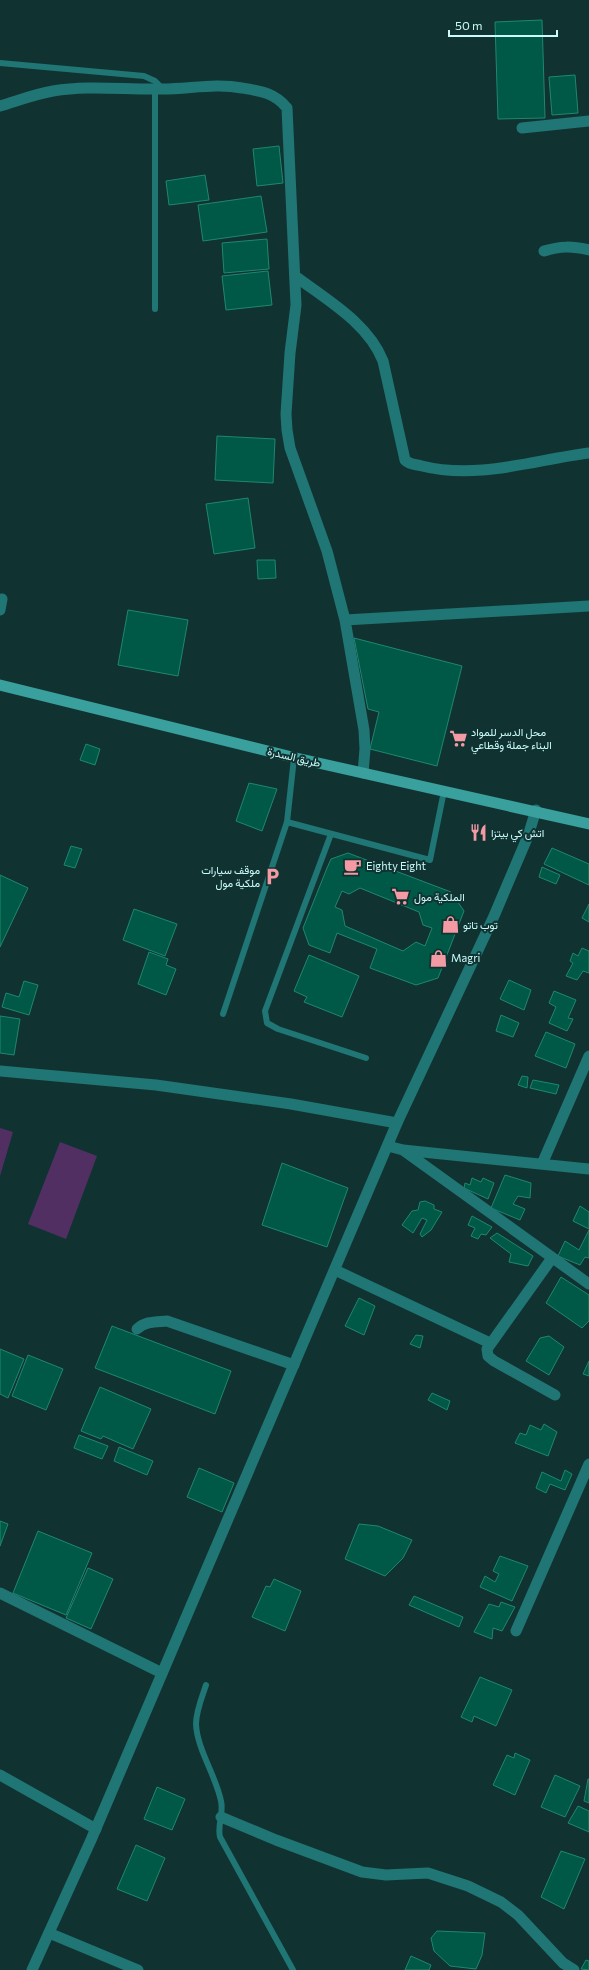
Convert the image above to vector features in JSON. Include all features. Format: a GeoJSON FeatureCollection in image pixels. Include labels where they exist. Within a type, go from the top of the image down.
{"type":"FeatureCollection","features":[{"type":"Feature","properties":{"kind":"main road","name":"طريق السدرة"},"geometry":{"type":"LineString","coordinates":[[0,685],[294,758],[536,810],[589,824]]}},
{"type":"Feature","properties":{"kind":"street"},"geometry":{"type":"LineString","coordinates":[[0,106],[52,92],[78,88],[159,89],[202,86],[240,87],[279,98],[287,108],[296,305],[290,353],[286,414],[287,430],[290,448],[327,551],[345,620],[364,730],[365,749],[363,773]]}},
{"type":"Feature","properties":{"kind":"street"},"geometry":{"type":"LineString","coordinates":[[522,128],[589,121]]}},
{"type":"Feature","properties":{"kind":"street"},"geometry":{"type":"LineString","coordinates":[[544,251],[560,246],[576,246],[589,250]]}},
{"type":"Feature","properties":{"kind":"street"},"geometry":{"type":"LineString","coordinates":[[295,276],[355,322],[380,352],[405,460],[409,464],[442,471],[464,472],[489,470],[589,452]]}},
{"type":"Feature","properties":{"kind":"street"},"geometry":{"type":"LineString","coordinates":[[0,610],[2,598]]}},
{"type":"Feature","properties":{"kind":"street"},"geometry":{"type":"LineString","coordinates":[[345,620],[589,606]]}},
{"type":"Feature","properties":{"kind":"street"},"geometry":{"type":"LineString","coordinates":[[32,1970],[96,1829],[397,1123],[494,916],[528,836],[536,810]]}},
{"type":"Feature","properties":{"kind":"street"},"geometry":{"type":"LineString","coordinates":[[542,1164],[589,1056]]}},
{"type":"Feature","properties":{"kind":"street"},"geometry":{"type":"LineString","coordinates":[[0,1070],[156,1084],[291,1104],[397,1123]]}},
{"type":"Feature","properties":{"kind":"street"},"geometry":{"type":"LineString","coordinates":[[388,1146],[403,1150],[589,1169]]}},
{"type":"Feature","properties":{"kind":"street"},"geometry":{"type":"LineString","coordinates":[[403,1150],[589,1284]]}},
{"type":"Feature","properties":{"kind":"street"},"geometry":{"type":"LineString","coordinates":[[552,1258],[487,1349],[488,1356],[494,1361],[555,1395]]}},
{"type":"Feature","properties":{"kind":"street"},"geometry":{"type":"LineString","coordinates":[[335,1270],[490,1343]]}},
{"type":"Feature","properties":{"kind":"street"},"geometry":{"type":"LineString","coordinates":[[137,1329],[149,1322],[167,1321],[294,1365]]}},
{"type":"Feature","properties":{"kind":"street"},"geometry":{"type":"LineString","coordinates":[[516,1631],[589,1464]]}},
{"type":"Feature","properties":{"kind":"street"},"geometry":{"type":"LineString","coordinates":[[0,1593],[162,1673]]}},
{"type":"Feature","properties":{"kind":"street"},"geometry":{"type":"LineString","coordinates":[[0,1774],[96,1829]]}},
{"type":"Feature","properties":{"kind":"street"},"geometry":{"type":"LineString","coordinates":[[221,1817],[276,1840],[362,1872],[386,1875],[428,1873],[468,1886],[501,1902],[518,1915],[563,1963],[574,1970]]}},
{"type":"Feature","properties":{"kind":"street"},"geometry":{"type":"LineString","coordinates":[[49,1933],[138,1970]]}},
{"type":"Feature","properties":{"kind":"lane"},"geometry":{"type":"LineString","coordinates":[[0,63],[144,76],[155,81],[159,89],[156,309]]}},
{"type":"Feature","properties":{"kind":"lane"},"geometry":{"type":"LineString","coordinates":[[223,1014],[287,822],[294,758]]}},
{"type":"Feature","properties":{"kind":"lane"},"geometry":{"type":"LineString","coordinates":[[287,822],[430,860],[444,791]]}},
{"type":"Feature","properties":{"kind":"lane"},"geometry":{"type":"LineString","coordinates":[[331,834],[265,1011],[267,1023],[278,1029],[366,1058]]}},
{"type":"Feature","properties":{"kind":"lane"},"geometry":{"type":"LineString","coordinates":[[206,1685],[198,1711],[197,1729],[221,1799],[221,1817],[218,1827],[220,1838],[293,1970]]}},
{"type":"Feature","properties":{"kind":"shaded area"},"geometry":{"type":"Polygon","coordinates":[[[0,1128],[13,1132],[0,1176],[0,1128]]]}},
{"type":"Feature","properties":{"kind":"shaded area"},"geometry":{"type":"Polygon","coordinates":[[[60,1142],[97,1156],[66,1239],[28,1224],[60,1142]]]}},
{"type":"Feature","properties":{"kind":"building"},"geometry":{"type":"Polygon","coordinates":[[[542,20],[545,118],[498,119],[495,22],[542,20]]]}},
{"type":"Feature","properties":{"kind":"building"},"geometry":{"type":"Polygon","coordinates":[[[575,75],[578,113],[552,115],[549,77],[575,75]]]}},
{"type":"Feature","properties":{"kind":"building"},"geometry":{"type":"Polygon","coordinates":[[[279,146],[283,183],[257,186],[253,149],[279,146]]]}},
{"type":"Feature","properties":{"kind":"building"},"geometry":{"type":"Polygon","coordinates":[[[205,175],[209,200],[169,205],[166,181],[205,175]]]}},
{"type":"Feature","properties":{"kind":"building"},"geometry":{"type":"Polygon","coordinates":[[[261,196],[267,232],[203,241],[198,205],[261,196]]]}},
{"type":"Feature","properties":{"kind":"building"},"geometry":{"type":"Polygon","coordinates":[[[267,239],[269,269],[224,273],[222,243],[267,239]]]}},
{"type":"Feature","properties":{"kind":"building"},"geometry":{"type":"Polygon","coordinates":[[[268,271],[272,305],[226,310],[222,276],[268,271]]]}},
{"type":"Feature","properties":{"kind":"building"},"geometry":{"type":"Polygon","coordinates":[[[217,436],[275,439],[273,483],[215,480],[217,436]]]}},
{"type":"Feature","properties":{"kind":"building"},"geometry":{"type":"Polygon","coordinates":[[[248,498],[255,548],[214,554],[206,504],[248,498]]]}},
{"type":"Feature","properties":{"kind":"building"},"geometry":{"type":"Polygon","coordinates":[[[257,560],[275,560],[276,578],[258,579],[257,560]]]}},
{"type":"Feature","properties":{"kind":"building"},"geometry":{"type":"Polygon","coordinates":[[[128,610],[188,620],[178,676],[118,665],[128,610]]]}},
{"type":"Feature","properties":{"kind":"building"},"geometry":{"type":"Polygon","coordinates":[[[354,638],[462,666],[437,766],[370,749],[379,712],[368,709],[354,638]]]}},
{"type":"Feature","properties":{"kind":"building"},"geometry":{"type":"Polygon","coordinates":[[[86,744],[100,749],[95,765],[80,760],[86,744]]]}},
{"type":"Feature","properties":{"kind":"building"},"geometry":{"type":"Polygon","coordinates":[[[249,783],[277,789],[262,831],[236,821],[249,783]]]}},
{"type":"Feature","properties":{"kind":"building"},"geometry":{"type":"Polygon","coordinates":[[[71,846],[82,849],[75,868],[64,865],[71,846]]]}},
{"type":"Feature","properties":{"kind":"building"},"geometry":{"type":"Polygon","coordinates":[[[552,848],[589,864],[589,885],[544,864],[552,848]]]}},
{"type":"Feature","properties":{"kind":"building"},"geometry":{"type":"Polygon","coordinates":[[[348,853],[451,892],[464,911],[438,978],[416,985],[370,968],[377,949],[337,933],[330,953],[309,945],[303,928],[331,859],[348,853]],[[360,888],[349,894],[342,891],[335,907],[342,910],[345,926],[403,951],[416,942],[425,946],[432,928],[423,925],[419,912],[360,888]]]}},
{"type":"Feature","properties":{"kind":"building"},"geometry":{"type":"Polygon","coordinates":[[[542,867],[560,875],[556,884],[539,877],[542,867]]]}},
{"type":"Feature","properties":{"kind":"building"},"geometry":{"type":"Polygon","coordinates":[[[0,875],[28,888],[0,947],[0,875]]]}},
{"type":"Feature","properties":{"kind":"building"},"geometry":{"type":"Polygon","coordinates":[[[589,904],[589,922],[582,918],[589,904]]]}},
{"type":"Feature","properties":{"kind":"building"},"geometry":{"type":"Polygon","coordinates":[[[134,909],[177,924],[165,956],[123,940],[134,909]]]}},
{"type":"Feature","properties":{"kind":"building"},"geometry":{"type":"Polygon","coordinates":[[[582,948],[589,951],[589,973],[583,971],[577,980],[566,976],[573,963],[570,961],[573,953],[578,956],[582,948]]]}},
{"type":"Feature","properties":{"kind":"building"},"geometry":{"type":"Polygon","coordinates":[[[149,952],[168,959],[166,965],[176,969],[166,995],[138,984],[149,952]]]}},
{"type":"Feature","properties":{"kind":"building"},"geometry":{"type":"Polygon","coordinates":[[[309,955],[359,976],[342,1017],[304,1002],[307,997],[294,991],[309,955]]]}},
{"type":"Feature","properties":{"kind":"building"},"geometry":{"type":"Polygon","coordinates":[[[509,980],[531,990],[524,1010],[500,999],[509,980]]]}},
{"type":"Feature","properties":{"kind":"building"},"geometry":{"type":"Polygon","coordinates":[[[24,981],[38,985],[29,1015],[2,1007],[6,993],[19,997],[24,981]]]}},
{"type":"Feature","properties":{"kind":"building"},"geometry":{"type":"Polygon","coordinates":[[[554,991],[576,1000],[568,1018],[573,1019],[567,1031],[549,1023],[556,1007],[549,1003],[554,991]]]}},
{"type":"Feature","properties":{"kind":"building"},"geometry":{"type":"Polygon","coordinates":[[[501,1015],[519,1023],[513,1037],[496,1031],[501,1015]]]}},
{"type":"Feature","properties":{"kind":"building"},"geometry":{"type":"Polygon","coordinates":[[[0,1016],[20,1019],[14,1055],[0,1053],[0,1016]]]}},
{"type":"Feature","properties":{"kind":"building"},"geometry":{"type":"Polygon","coordinates":[[[546,1032],[575,1044],[566,1068],[535,1056],[546,1032]]]}},
{"type":"Feature","properties":{"kind":"building"},"geometry":{"type":"Polygon","coordinates":[[[522,1076],[528,1077],[527,1088],[518,1085],[522,1076]]]}},
{"type":"Feature","properties":{"kind":"building"},"geometry":{"type":"Polygon","coordinates":[[[533,1080],[559,1085],[556,1094],[530,1088],[533,1080]]]}},
{"type":"Feature","properties":{"kind":"building"},"geometry":{"type":"Polygon","coordinates":[[[282,1163],[348,1188],[327,1247],[262,1225],[282,1163]]]}},
{"type":"Feature","properties":{"kind":"building"},"geometry":{"type":"Polygon","coordinates":[[[505,1175],[531,1183],[530,1198],[518,1196],[513,1204],[525,1209],[520,1220],[491,1208],[505,1175]]]}},
{"type":"Feature","properties":{"kind":"building"},"geometry":{"type":"Polygon","coordinates":[[[472,1178],[481,1182],[483,1178],[494,1183],[488,1199],[464,1188],[465,1183],[470,1185],[472,1178]]]}},
{"type":"Feature","properties":{"kind":"building"},"geometry":{"type":"Polygon","coordinates":[[[425,1201],[434,1205],[434,1209],[442,1212],[431,1230],[422,1237],[420,1234],[427,1220],[422,1218],[413,1233],[402,1225],[412,1211],[418,1210],[420,1202],[425,1201]]]}},
{"type":"Feature","properties":{"kind":"building"},"geometry":{"type":"Polygon","coordinates":[[[580,1206],[589,1212],[589,1229],[573,1221],[580,1206]]]}},
{"type":"Feature","properties":{"kind":"building"},"geometry":{"type":"Polygon","coordinates":[[[472,1216],[492,1227],[486,1235],[481,1234],[478,1239],[471,1236],[475,1228],[468,1225],[472,1216]]]}},
{"type":"Feature","properties":{"kind":"building"},"geometry":{"type":"Polygon","coordinates":[[[589,1230],[589,1258],[585,1257],[580,1265],[558,1256],[565,1241],[579,1250],[589,1230]]]}},
{"type":"Feature","properties":{"kind":"building"},"geometry":{"type":"Polygon","coordinates":[[[497,1233],[533,1256],[528,1266],[509,1262],[511,1254],[490,1238],[497,1233]]]}},
{"type":"Feature","properties":{"kind":"building"},"geometry":{"type":"Polygon","coordinates":[[[561,1277],[589,1295],[589,1321],[582,1328],[546,1303],[561,1277]]]}},
{"type":"Feature","properties":{"kind":"building"},"geometry":{"type":"Polygon","coordinates":[[[359,1298],[375,1306],[364,1335],[345,1326],[359,1298]]]}},
{"type":"Feature","properties":{"kind":"building"},"geometry":{"type":"Polygon","coordinates":[[[112,1326],[231,1371],[215,1414],[95,1368],[112,1326]]]}},
{"type":"Feature","properties":{"kind":"building"},"geometry":{"type":"Polygon","coordinates":[[[416,1335],[423,1336],[420,1348],[410,1344],[416,1335]]]}},
{"type":"Feature","properties":{"kind":"building"},"geometry":{"type":"Polygon","coordinates":[[[549,1336],[564,1347],[549,1375],[526,1361],[540,1338],[549,1336]]]}},
{"type":"Feature","properties":{"kind":"building"},"geometry":{"type":"Polygon","coordinates":[[[0,1349],[24,1359],[8,1398],[0,1394],[0,1349]]]}},
{"type":"Feature","properties":{"kind":"building"},"geometry":{"type":"Polygon","coordinates":[[[28,1355],[63,1369],[46,1410],[12,1396],[28,1355]]]}},
{"type":"Feature","properties":{"kind":"building"},"geometry":{"type":"Polygon","coordinates":[[[589,1361],[589,1376],[583,1374],[589,1361]]]}},
{"type":"Feature","properties":{"kind":"building"},"geometry":{"type":"Polygon","coordinates":[[[100,1387],[151,1409],[133,1449],[103,1436],[101,1439],[81,1431],[100,1387]]]}},
{"type":"Feature","properties":{"kind":"building"},"geometry":{"type":"Polygon","coordinates":[[[432,1393],[450,1401],[447,1410],[428,1400],[432,1393]]]}},
{"type":"Feature","properties":{"kind":"building"},"geometry":{"type":"Polygon","coordinates":[[[544,1424],[557,1432],[548,1456],[515,1443],[520,1433],[526,1435],[530,1425],[541,1430],[544,1424]]]}},
{"type":"Feature","properties":{"kind":"building"},"geometry":{"type":"Polygon","coordinates":[[[79,1435],[108,1446],[102,1459],[74,1448],[79,1435]]]}},
{"type":"Feature","properties":{"kind":"building"},"geometry":{"type":"Polygon","coordinates":[[[119,1447],[153,1461],[147,1475],[114,1461],[119,1447]]]}},
{"type":"Feature","properties":{"kind":"building"},"geometry":{"type":"Polygon","coordinates":[[[199,1468],[234,1483],[222,1512],[187,1497],[199,1468]]]}},
{"type":"Feature","properties":{"kind":"building"},"geometry":{"type":"Polygon","coordinates":[[[565,1470],[572,1474],[565,1490],[550,1484],[546,1493],[536,1488],[542,1472],[561,1481],[565,1470]]]}},
{"type":"Feature","properties":{"kind":"building"},"geometry":{"type":"Polygon","coordinates":[[[0,1521],[8,1524],[0,1546],[0,1521]]]}},
{"type":"Feature","properties":{"kind":"building"},"geometry":{"type":"Polygon","coordinates":[[[359,1524],[378,1526],[412,1540],[403,1558],[385,1576],[345,1559],[359,1524]]]}},
{"type":"Feature","properties":{"kind":"building"},"geometry":{"type":"Polygon","coordinates":[[[38,1531],[92,1553],[66,1615],[13,1593],[38,1531]]]}},
{"type":"Feature","properties":{"kind":"building"},"geometry":{"type":"Polygon","coordinates":[[[500,1556],[528,1566],[512,1601],[480,1587],[485,1576],[495,1582],[499,1574],[493,1571],[500,1556]]]}},
{"type":"Feature","properties":{"kind":"building"},"geometry":{"type":"Polygon","coordinates":[[[88,1568],[113,1579],[91,1629],[66,1618],[88,1568]]]}},
{"type":"Feature","properties":{"kind":"building"},"geometry":{"type":"Polygon","coordinates":[[[274,1579],[301,1591],[285,1631],[252,1617],[266,1586],[270,1587],[274,1579]]]}},
{"type":"Feature","properties":{"kind":"building"},"geometry":{"type":"Polygon","coordinates":[[[414,1596],[463,1617],[459,1627],[409,1605],[414,1596]]]}},
{"type":"Feature","properties":{"kind":"building"},"geometry":{"type":"Polygon","coordinates":[[[501,1602],[515,1607],[502,1631],[493,1628],[492,1639],[474,1632],[489,1604],[499,1607],[501,1602]]]}},
{"type":"Feature","properties":{"kind":"building"},"geometry":{"type":"Polygon","coordinates":[[[480,1677],[512,1690],[496,1726],[474,1716],[472,1722],[461,1717],[480,1677]]]}},
{"type":"Feature","properties":{"kind":"building"},"geometry":{"type":"Polygon","coordinates":[[[515,1753],[530,1760],[515,1795],[493,1785],[507,1755],[514,1758],[515,1753]]]}},
{"type":"Feature","properties":{"kind":"building"},"geometry":{"type":"Polygon","coordinates":[[[555,1775],[580,1786],[565,1817],[541,1807],[555,1775]]]}},
{"type":"Feature","properties":{"kind":"building"},"geometry":{"type":"Polygon","coordinates":[[[589,1779],[589,1803],[584,1801],[589,1779]]]}},
{"type":"Feature","properties":{"kind":"building"},"geometry":{"type":"Polygon","coordinates":[[[157,1787],[185,1799],[172,1830],[144,1819],[157,1787]]]}},
{"type":"Feature","properties":{"kind":"building"},"geometry":{"type":"Polygon","coordinates":[[[578,1806],[589,1811],[589,1832],[568,1823],[578,1806]]]}},
{"type":"Feature","properties":{"kind":"building"},"geometry":{"type":"Polygon","coordinates":[[[136,1845],[165,1858],[147,1901],[117,1889],[136,1845]]]}},
{"type":"Feature","properties":{"kind":"building"},"geometry":{"type":"Polygon","coordinates":[[[561,1851],[585,1859],[564,1909],[541,1897],[561,1851]]]}},
{"type":"Feature","properties":{"kind":"building"},"geometry":{"type":"Polygon","coordinates":[[[437,1931],[485,1933],[482,1955],[476,1969],[450,1966],[434,1951],[431,1938],[437,1931]]]}},
{"type":"Feature","properties":{"kind":"building"},"geometry":{"type":"Polygon","coordinates":[[[411,1956],[431,1965],[429,1970],[405,1970],[411,1956]]]}},
{"type":"Feature","properties":{"kind":"building"},"geometry":{"type":"Polygon","coordinates":[[[586,1960],[589,1961],[589,1970],[581,1969],[586,1960]]]}},
{"type":"Feature","properties":{"kind":"place","name":"محل الدسر للمواد البناء جملة وقطاعي"},"geometry":{"type":"Point","coordinates":[458,738]}},
{"type":"Feature","properties":{"kind":"place","name":"اتش كي بيتزا"},"geometry":{"type":"Point","coordinates":[478,833]}},
{"type":"Feature","properties":{"kind":"place","name":"Eighty Eight"},"geometry":{"type":"Point","coordinates":[353,866]}},
{"type":"Feature","properties":{"kind":"place","name":"موقف سيارات ملكية مول"},"geometry":{"type":"Point","coordinates":[273,876]}},
{"type":"Feature","properties":{"kind":"place","name":"الملكية مول"},"geometry":{"type":"Point","coordinates":[401,897]}},
{"type":"Feature","properties":{"kind":"place","name":"توب تاتو"},"geometry":{"type":"Point","coordinates":[450,925]}},
{"type":"Feature","properties":{"kind":"place","name":"Magri"},"geometry":{"type":"Point","coordinates":[438,958]}}]}
